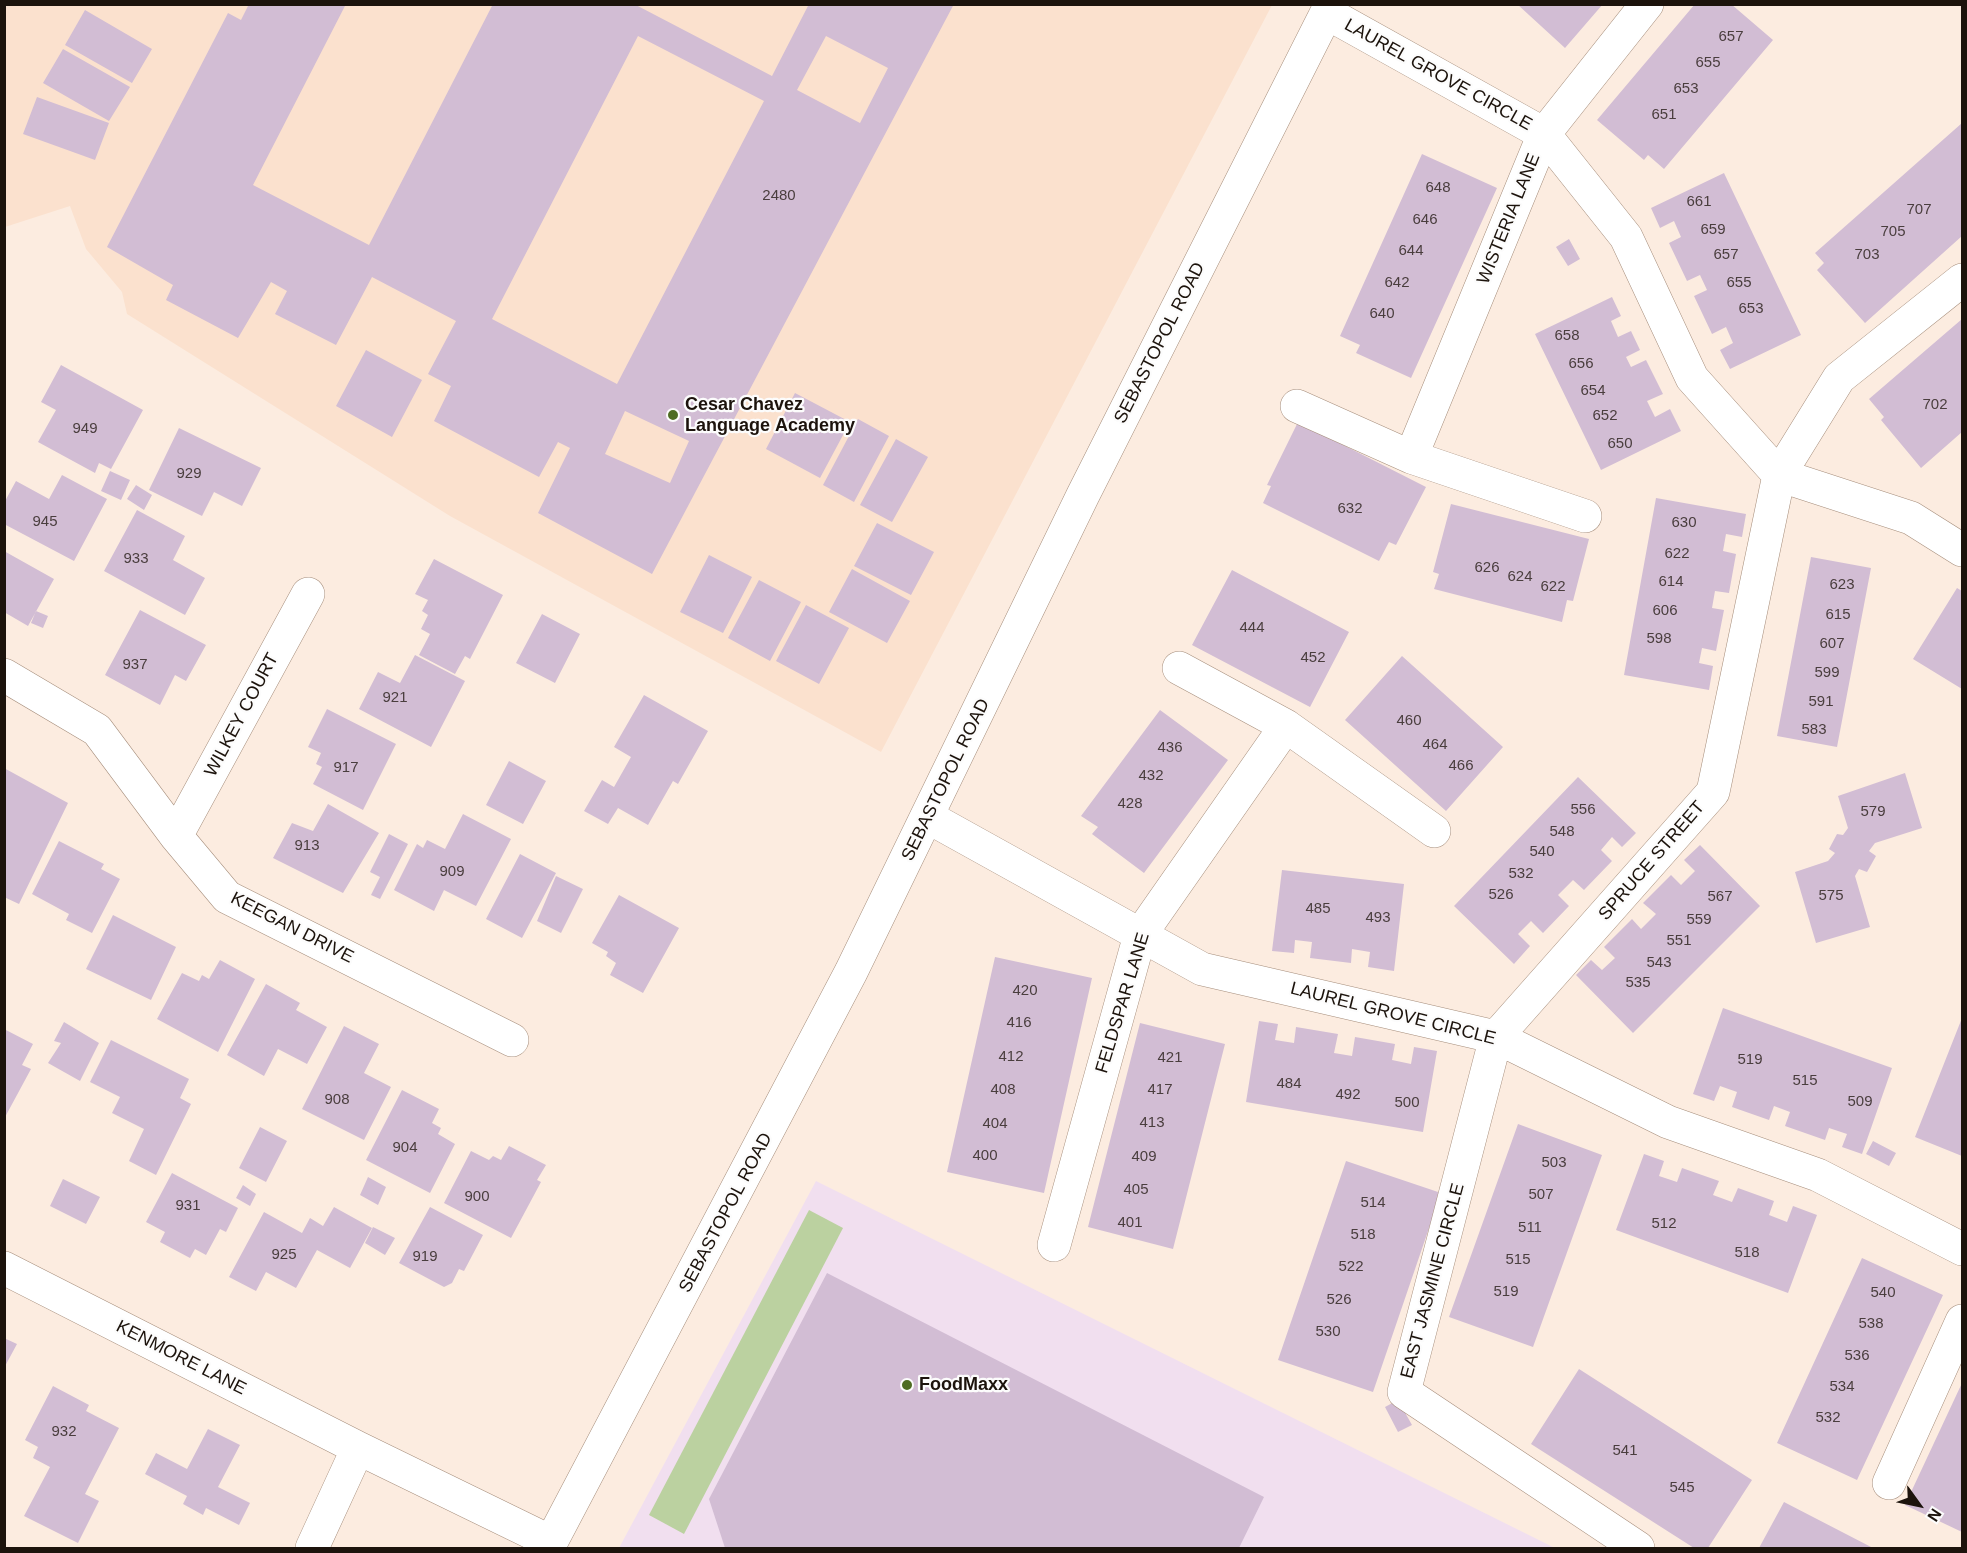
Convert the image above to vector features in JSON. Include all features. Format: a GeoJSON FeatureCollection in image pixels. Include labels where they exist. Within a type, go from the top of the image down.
{"type":"FeatureCollection","features":[{"type":"Feature","properties":{"kind":"street","name":"WISTERIA LANE"},"geometry":{"type":"LineString","coordinates":[[1411,457],[1544,134],[1647,4]]}},
{"type":"Feature","properties":{"kind":"street","name":"LAUREL GROVE CIRCLE"},"geometry":{"type":"LineString","coordinates":[[1329,9],[1544,134],[1626,237],[1692,378],[1779,475]]}},
{"type":"Feature","properties":{"kind":"street","name":"SEBASTOPOL ROAD"},"geometry":{"type":"LineString","coordinates":[[549,1545],[750,1167],[928,817],[1083,495],[1329,9]]}},
{"type":"Feature","properties":{"kind":"street","name":"SPRUCE STREET"},"geometry":{"type":"LineString","coordinates":[[1496,1037],[1713,792],[1779,475],[1839,378],[1962,280]]}},
{"type":"Feature","properties":{"kind":"street"},"geometry":{"type":"LineString","coordinates":[[1297,406],[1411,457],[1585,516]]}},
{"type":"Feature","properties":{"kind":"street"},"geometry":{"type":"LineString","coordinates":[[1779,475],[1911,518],[1962,550]]}},
{"type":"Feature","properties":{"kind":"street","name":"WILKEY COURT"},"geometry":{"type":"LineString","coordinates":[[176,836],[308,594]]}},
{"type":"Feature","properties":{"kind":"street"},"geometry":{"type":"LineString","coordinates":[[1179,668],[1286,726],[1434,831]]}},
{"type":"Feature","properties":{"kind":"street","name":"KEEGAN DRIVE"},"geometry":{"type":"LineString","coordinates":[[4,675],[97,730],[176,836],[227,897],[512,1040]]}},
{"type":"Feature","properties":{"kind":"street","name":"FELDSPAR LANE"},"geometry":{"type":"LineString","coordinates":[[1054,1245],[1140,935],[1286,726]]}},
{"type":"Feature","properties":{"kind":"street","name":"LAUREL GROVE CIRCLE"},"geometry":{"type":"LineString","coordinates":[[928,817],[1101,910],[1140,935],[1202,969],[1496,1037],[1668,1122],[1818,1174],[1962,1249]]}},
{"type":"Feature","properties":{"kind":"street","name":"EAST JASMINE CIRCLE"},"geometry":{"type":"LineString","coordinates":[[1496,1037],[1404,1392],[1638,1548]]}},
{"type":"Feature","properties":{"kind":"street","name":"KENMORE LANE"},"geometry":{"type":"LineString","coordinates":[[4,1268],[549,1545]]}},
{"type":"Feature","properties":{"kind":"street"},"geometry":{"type":"LineString","coordinates":[[1889,1483],[1962,1321]]}},
{"type":"Feature","properties":{"kind":"street"},"geometry":{"type":"LineString","coordinates":[[312,1548],[358,1448]]}},
{"type":"Feature","properties":{"kind":"shaded area","name":"Cesar Chavez Language Academy"},"geometry":{"type":"Polygon","coordinates":[[[5,5],[1272,5],[881,752],[450,516],[127,314],[122,292],[86,249],[70,206],[5,227],[5,5]]]}},
{"type":"Feature","properties":{"kind":"shaded area"},"geometry":{"type":"Polygon","coordinates":[[[816,1181],[1555,1548],[619,1548],[816,1181]]]}},
{"type":"Feature","properties":{"kind":"green space"},"geometry":{"type":"Polygon","coordinates":[[[809,1210],[843,1228],[684,1534],[649,1515],[809,1210]]]}},
{"type":"Feature","properties":{"kind":"building"},"geometry":{"type":"Polygon","coordinates":[[[249,4],[346,4],[253,185],[369,245],[493,4],[634,4],[772,76],[809,4],[954,4],[652,574],[538,513],[570,448],[558,442],[539,477],[434,421],[451,386],[428,374],[456,321],[372,277],[336,345],[275,314],[287,291],[271,282],[238,338],[166,300],[173,285],[107,247],[228,13],[241,20],[249,4]],[[638,36],[492,319],[617,384],[764,101],[638,36]],[[826,36],[797,90],[860,123],[888,68],[826,36]],[[625,411],[605,454],[670,483],[689,441],[625,411]]]}},
{"type":"Feature","properties":{"kind":"building"},"geometry":{"type":"Polygon","coordinates":[[[1517,4],[1603,4],[1565,48],[1517,4]]]}},
{"type":"Feature","properties":{"kind":"building"},"geometry":{"type":"Polygon","coordinates":[[[1695,4],[1731,4],[1773,40],[1664,169],[1648,155],[1644,160],[1597,120],[1695,4]]]}},
{"type":"Feature","properties":{"kind":"building"},"geometry":{"type":"Polygon","coordinates":[[[85,10],[152,49],[132,83],[65,45],[85,10]]]}},
{"type":"Feature","properties":{"kind":"building"},"geometry":{"type":"Polygon","coordinates":[[[63,49],[130,87],[109,121],[43,83],[63,49]]]}},
{"type":"Feature","properties":{"kind":"building"},"geometry":{"type":"Polygon","coordinates":[[[37,97],[109,123],[95,160],[23,134],[37,97]]]}},
{"type":"Feature","properties":{"kind":"building"},"geometry":{"type":"Polygon","coordinates":[[[1962,123],[1962,236],[1865,323],[1817,270],[1824,263],[1815,253],[1962,123]]]}},
{"type":"Feature","properties":{"kind":"building"},"geometry":{"type":"Polygon","coordinates":[[[1422,154],[1497,188],[1411,378],[1356,353],[1360,345],[1340,336],[1422,154]]]}},
{"type":"Feature","properties":{"kind":"building"},"geometry":{"type":"Polygon","coordinates":[[[1724,173],[1801,335],[1730,369],[1720,350],[1733,343],[1726,327],[1712,334],[1694,296],[1707,290],[1700,275],[1687,281],[1669,243],[1681,237],[1674,221],[1660,228],[1651,208],[1724,173]]]}},
{"type":"Feature","properties":{"kind":"building"},"geometry":{"type":"Polygon","coordinates":[[[1569,239],[1580,259],[1568,266],[1556,247],[1569,239]]]}},
{"type":"Feature","properties":{"kind":"building"},"geometry":{"type":"Polygon","coordinates":[[[1612,297],[1621,316],[1611,321],[1618,337],[1631,331],[1640,350],[1626,357],[1631,367],[1646,360],[1663,394],[1647,401],[1655,417],[1670,409],[1681,431],[1601,470],[1535,334],[1612,297]]]}},
{"type":"Feature","properties":{"kind":"building"},"geometry":{"type":"Polygon","coordinates":[[[1962,319],[1962,432],[1921,468],[1881,420],[1884,417],[1869,399],[1962,319]]]}},
{"type":"Feature","properties":{"kind":"building"},"geometry":{"type":"Polygon","coordinates":[[[366,350],[422,380],[392,437],[336,406],[366,350]]]}},
{"type":"Feature","properties":{"kind":"building"},"geometry":{"type":"Polygon","coordinates":[[[61,365],[143,410],[111,469],[99,463],[95,473],[38,442],[56,410],[41,402],[61,365]]]}},
{"type":"Feature","properties":{"kind":"building"},"geometry":{"type":"Polygon","coordinates":[[[795,393],[850,422],[820,478],[766,449],[795,393]]]}},
{"type":"Feature","properties":{"kind":"building"},"geometry":{"type":"Polygon","coordinates":[[[858,419],[889,436],[854,502],[823,485],[858,419]]]}},
{"type":"Feature","properties":{"kind":"building"},"geometry":{"type":"Polygon","coordinates":[[[1298,422],[1426,487],[1396,545],[1389,542],[1379,561],[1263,503],[1271,486],[1267,485],[1298,422]]]}},
{"type":"Feature","properties":{"kind":"building"},"geometry":{"type":"Polygon","coordinates":[[[179,428],[261,468],[242,506],[214,492],[202,516],[149,490],[179,428]]]}},
{"type":"Feature","properties":{"kind":"building"},"geometry":{"type":"Polygon","coordinates":[[[896,439],[928,457],[892,522],[860,505],[896,439]]]}},
{"type":"Feature","properties":{"kind":"building"},"geometry":{"type":"Polygon","coordinates":[[[110,471],[130,480],[121,500],[101,491],[110,471]]]}},
{"type":"Feature","properties":{"kind":"building"},"geometry":{"type":"Polygon","coordinates":[[[62,475],[107,499],[74,561],[4,524],[4,503],[16,481],[49,499],[62,475]]]}},
{"type":"Feature","properties":{"kind":"building"},"geometry":{"type":"Polygon","coordinates":[[[136,485],[152,495],[144,510],[127,499],[136,485]]]}},
{"type":"Feature","properties":{"kind":"building"},"geometry":{"type":"Polygon","coordinates":[[[1656,498],[1746,514],[1742,537],[1726,534],[1723,551],[1736,554],[1729,593],[1715,591],[1712,608],[1724,610],[1716,651],[1702,648],[1699,663],[1713,666],[1709,690],[1624,675],[1656,498]]]}},
{"type":"Feature","properties":{"kind":"building"},"geometry":{"type":"Polygon","coordinates":[[[1451,504],[1589,539],[1573,601],[1567,600],[1562,622],[1434,589],[1439,574],[1433,572],[1451,504]]]}},
{"type":"Feature","properties":{"kind":"building"},"geometry":{"type":"Polygon","coordinates":[[[137,510],[185,536],[173,560],[205,578],[185,615],[104,571],[137,510]]]}},
{"type":"Feature","properties":{"kind":"building"},"geometry":{"type":"Polygon","coordinates":[[[877,523],[934,552],[911,595],[854,566],[877,523]]]}},
{"type":"Feature","properties":{"kind":"building"},"geometry":{"type":"Polygon","coordinates":[[[4,551],[54,579],[28,626],[4,612],[4,551]]]}},
{"type":"Feature","properties":{"kind":"building"},"geometry":{"type":"Polygon","coordinates":[[[709,555],[752,577],[723,633],[680,612],[709,555]]]}},
{"type":"Feature","properties":{"kind":"building"},"geometry":{"type":"Polygon","coordinates":[[[1811,557],[1871,568],[1837,747],[1777,736],[1811,557]]]}},
{"type":"Feature","properties":{"kind":"building"},"geometry":{"type":"Polygon","coordinates":[[[434,559],[503,595],[470,659],[465,656],[455,674],[419,655],[430,634],[421,629],[428,615],[422,611],[428,600],[415,594],[434,559]]]}},
{"type":"Feature","properties":{"kind":"building"},"geometry":{"type":"Polygon","coordinates":[[[852,569],[910,601],[887,643],[829,612],[852,569]]]}},
{"type":"Feature","properties":{"kind":"building"},"geometry":{"type":"Polygon","coordinates":[[[1232,570],[1349,632],[1310,707],[1192,645],[1232,570]]]}},
{"type":"Feature","properties":{"kind":"building"},"geometry":{"type":"Polygon","coordinates":[[[759,580],[801,602],[770,661],[728,638],[759,580]]]}},
{"type":"Feature","properties":{"kind":"building"},"geometry":{"type":"Polygon","coordinates":[[[1957,588],[1962,591],[1962,689],[1913,659],[1957,588]]]}},
{"type":"Feature","properties":{"kind":"building"},"geometry":{"type":"Polygon","coordinates":[[[806,605],[849,628],[819,684],[776,661],[806,605]]]}},
{"type":"Feature","properties":{"kind":"building"},"geometry":{"type":"Polygon","coordinates":[[[140,610],[206,645],[186,681],[175,675],[160,705],[105,675],[140,610]]]}},
{"type":"Feature","properties":{"kind":"building"},"geometry":{"type":"Polygon","coordinates":[[[36,611],[48,616],[43,628],[31,623],[36,611]]]}},
{"type":"Feature","properties":{"kind":"building"},"geometry":{"type":"Polygon","coordinates":[[[542,614],[580,634],[555,683],[516,663],[542,614]]]}},
{"type":"Feature","properties":{"kind":"building"},"geometry":{"type":"Polygon","coordinates":[[[415,655],[465,681],[431,747],[359,709],[378,672],[400,683],[415,655]]]}},
{"type":"Feature","properties":{"kind":"building"},"geometry":{"type":"Polygon","coordinates":[[[1402,656],[1503,747],[1446,811],[1345,720],[1402,656]]]}},
{"type":"Feature","properties":{"kind":"building"},"geometry":{"type":"Polygon","coordinates":[[[644,695],[708,731],[678,784],[673,781],[648,825],[618,808],[608,824],[584,811],[602,780],[614,787],[631,757],[614,747],[644,695]]]}},
{"type":"Feature","properties":{"kind":"building"},"geometry":{"type":"Polygon","coordinates":[[[327,709],[396,744],[363,810],[313,784],[322,767],[316,764],[321,753],[308,747],[327,709]]]}},
{"type":"Feature","properties":{"kind":"building"},"geometry":{"type":"Polygon","coordinates":[[[1160,710],[1228,760],[1144,873],[1092,834],[1098,827],[1081,816],[1160,710]]]}},
{"type":"Feature","properties":{"kind":"building"},"geometry":{"type":"Polygon","coordinates":[[[509,761],[546,781],[523,824],[486,805],[509,761]]]}},
{"type":"Feature","properties":{"kind":"building"},"geometry":{"type":"Polygon","coordinates":[[[4,768],[68,803],[19,904],[4,897],[4,768]]]}},
{"type":"Feature","properties":{"kind":"building"},"geometry":{"type":"Polygon","coordinates":[[[1905,773],[1922,828],[1875,843],[1869,851],[1876,856],[1867,872],[1859,869],[1855,876],[1870,927],[1816,943],[1795,872],[1828,861],[1835,853],[1829,849],[1837,834],[1843,835],[1848,828],[1838,796],[1905,773]]]}},
{"type":"Feature","properties":{"kind":"building"},"geometry":{"type":"Polygon","coordinates":[[[1578,777],[1636,833],[1622,847],[1612,837],[1601,850],[1612,861],[1584,890],[1573,880],[1558,895],[1569,906],[1543,933],[1531,921],[1518,934],[1530,946],[1514,964],[1454,906],[1578,777]]]}},
{"type":"Feature","properties":{"kind":"building"},"geometry":{"type":"Polygon","coordinates":[[[328,804],[379,833],[343,893],[273,858],[292,823],[313,831],[328,804]]]}},
{"type":"Feature","properties":{"kind":"building"},"geometry":{"type":"Polygon","coordinates":[[[463,814],[511,839],[476,906],[444,890],[434,911],[394,890],[417,844],[423,848],[427,840],[445,849],[463,814]]]}},
{"type":"Feature","properties":{"kind":"building"},"geometry":{"type":"Polygon","coordinates":[[[389,834],[408,844],[380,899],[371,895],[380,877],[370,872],[389,834]]]}},
{"type":"Feature","properties":{"kind":"building"},"geometry":{"type":"Polygon","coordinates":[[[59,841],[104,864],[101,869],[120,879],[92,933],[66,920],[69,914],[32,894],[59,841]]]}},
{"type":"Feature","properties":{"kind":"building"},"geometry":{"type":"Polygon","coordinates":[[[1700,845],[1760,906],[1633,1033],[1576,975],[1591,960],[1602,970],[1615,958],[1604,947],[1632,919],[1641,929],[1656,914],[1643,903],[1671,875],[1681,885],[1695,871],[1684,860],[1700,845]]]}},
{"type":"Feature","properties":{"kind":"building"},"geometry":{"type":"Polygon","coordinates":[[[520,854],[556,873],[522,938],[486,919],[520,854]]]}},
{"type":"Feature","properties":{"kind":"building"},"geometry":{"type":"Polygon","coordinates":[[[1282,870],[1404,884],[1394,971],[1368,967],[1370,952],[1352,949],[1351,963],[1310,958],[1312,942],[1295,940],[1294,953],[1272,951],[1282,870]]]}},
{"type":"Feature","properties":{"kind":"building"},"geometry":{"type":"Polygon","coordinates":[[[556,876],[583,889],[561,933],[537,921],[556,876]]]}},
{"type":"Feature","properties":{"kind":"building"},"geometry":{"type":"Polygon","coordinates":[[[619,895],[679,928],[643,993],[610,975],[616,963],[606,956],[608,952],[592,943],[619,895]]]}},
{"type":"Feature","properties":{"kind":"building"},"geometry":{"type":"Polygon","coordinates":[[[113,915],[176,947],[151,1000],[86,969],[113,915]]]}},
{"type":"Feature","properties":{"kind":"building"},"geometry":{"type":"Polygon","coordinates":[[[995,957],[1092,978],[1044,1193],[947,1172],[995,957]]]}},
{"type":"Feature","properties":{"kind":"building"},"geometry":{"type":"Polygon","coordinates":[[[220,960],[255,979],[218,1052],[157,1019],[182,973],[199,981],[202,975],[209,979],[220,960]]]}},
{"type":"Feature","properties":{"kind":"building"},"geometry":{"type":"Polygon","coordinates":[[[266,984],[300,1003],[296,1010],[327,1027],[307,1064],[278,1049],[264,1076],[227,1055],[266,984]]]}},
{"type":"Feature","properties":{"kind":"building"},"geometry":{"type":"Polygon","coordinates":[[[1723,1008],[1892,1068],[1862,1154],[1842,1147],[1847,1134],[1829,1128],[1825,1140],[1785,1126],[1790,1112],[1774,1106],[1769,1120],[1732,1107],[1737,1092],[1720,1086],[1714,1101],[1693,1094],[1723,1008]]]}},
{"type":"Feature","properties":{"kind":"building"},"geometry":{"type":"Polygon","coordinates":[[[1962,1018],[1962,1156],[1915,1137],[1962,1018]]]}},
{"type":"Feature","properties":{"kind":"building"},"geometry":{"type":"Polygon","coordinates":[[[1259,1021],[1278,1024],[1275,1040],[1294,1043],[1296,1027],[1338,1034],[1334,1053],[1352,1056],[1355,1037],[1395,1044],[1392,1060],[1411,1064],[1414,1047],[1437,1051],[1423,1132],[1246,1102],[1259,1021]]]}},
{"type":"Feature","properties":{"kind":"building"},"geometry":{"type":"Polygon","coordinates":[[[64,1022],[99,1043],[80,1081],[48,1063],[61,1043],[54,1041],[64,1022]]]}},
{"type":"Feature","properties":{"kind":"building"},"geometry":{"type":"Polygon","coordinates":[[[1140,1023],[1225,1044],[1173,1249],[1088,1227],[1140,1023]]]}},
{"type":"Feature","properties":{"kind":"building"},"geometry":{"type":"Polygon","coordinates":[[[344,1026],[379,1044],[364,1073],[391,1087],[364,1140],[302,1109],[344,1026]]]}},
{"type":"Feature","properties":{"kind":"building"},"geometry":{"type":"Polygon","coordinates":[[[4,1029],[33,1044],[22,1065],[31,1069],[4,1119],[4,1029]]]}},
{"type":"Feature","properties":{"kind":"building"},"geometry":{"type":"Polygon","coordinates":[[[111,1040],[189,1079],[180,1098],[191,1104],[156,1175],[129,1161],[144,1129],[112,1113],[120,1097],[90,1082],[111,1040]]]}},
{"type":"Feature","properties":{"kind":"building"},"geometry":{"type":"Polygon","coordinates":[[[402,1090],[439,1109],[432,1123],[441,1128],[438,1134],[455,1144],[430,1193],[366,1160],[402,1090]]]}},
{"type":"Feature","properties":{"kind":"building"},"geometry":{"type":"Polygon","coordinates":[[[1518,1124],[1602,1155],[1533,1347],[1449,1317],[1518,1124]]]}},
{"type":"Feature","properties":{"kind":"building"},"geometry":{"type":"Polygon","coordinates":[[[260,1127],[287,1141],[266,1182],[239,1168],[260,1127]]]}},
{"type":"Feature","properties":{"kind":"building"},"geometry":{"type":"Polygon","coordinates":[[[1873,1141],[1896,1153],[1889,1166],[1866,1154],[1873,1141]]]}},
{"type":"Feature","properties":{"kind":"building"},"geometry":{"type":"Polygon","coordinates":[[[509,1146],[546,1165],[537,1180],[541,1182],[511,1238],[444,1203],[471,1151],[489,1160],[493,1156],[501,1160],[509,1146]]]}},
{"type":"Feature","properties":{"kind":"building"},"geometry":{"type":"Polygon","coordinates":[[[1644,1154],[1664,1161],[1659,1176],[1677,1182],[1682,1168],[1719,1181],[1713,1195],[1732,1202],[1738,1188],[1774,1201],[1769,1215],[1787,1222],[1793,1206],[1817,1215],[1788,1293],[1616,1230],[1644,1154]]]}},
{"type":"Feature","properties":{"kind":"building"},"geometry":{"type":"Polygon","coordinates":[[[1346,1161],[1441,1193],[1373,1392],[1278,1360],[1346,1161]]]}},
{"type":"Feature","properties":{"kind":"building"},"geometry":{"type":"Polygon","coordinates":[[[172,1173],[238,1208],[226,1232],[220,1229],[206,1255],[195,1249],[190,1258],[160,1242],[165,1232],[146,1222],[172,1173]]]}},
{"type":"Feature","properties":{"kind":"building"},"geometry":{"type":"Polygon","coordinates":[[[368,1177],[386,1187],[378,1205],[360,1195],[368,1177]]]}},
{"type":"Feature","properties":{"kind":"building"},"geometry":{"type":"Polygon","coordinates":[[[63,1179],[100,1197],[86,1224],[50,1206],[63,1179]]]}},
{"type":"Feature","properties":{"kind":"building"},"geometry":{"type":"Polygon","coordinates":[[[243,1185],[256,1194],[250,1206],[236,1198],[243,1185]]]}},
{"type":"Feature","properties":{"kind":"building"},"geometry":{"type":"Polygon","coordinates":[[[334,1207],[372,1228],[350,1268],[317,1250],[296,1288],[266,1272],[256,1291],[229,1277],[264,1212],[302,1233],[310,1218],[323,1226],[334,1207]]]}},
{"type":"Feature","properties":{"kind":"building"},"geometry":{"type":"Polygon","coordinates":[[[430,1207],[483,1235],[464,1271],[459,1269],[452,1283],[444,1287],[399,1263],[430,1207]]]}},
{"type":"Feature","properties":{"kind":"building"},"geometry":{"type":"Polygon","coordinates":[[[373,1227],[395,1238],[385,1255],[365,1243],[373,1227]]]}},
{"type":"Feature","properties":{"kind":"building"},"geometry":{"type":"Polygon","coordinates":[[[1862,1258],[1943,1295],[1857,1480],[1777,1443],[1862,1258]]]}},
{"type":"Feature","properties":{"kind":"building","name":"FoodMaxx"},"geometry":{"type":"Polygon","coordinates":[[[827,1273],[1264,1497],[1239,1548],[725,1548],[709,1499],[827,1273]]]}},
{"type":"Feature","properties":{"kind":"building"},"geometry":{"type":"Polygon","coordinates":[[[4,1338],[17,1344],[4,1368],[4,1338]]]}},
{"type":"Feature","properties":{"kind":"building"},"geometry":{"type":"Polygon","coordinates":[[[1579,1369],[1752,1480],[1708,1548],[1694,1548],[1531,1444],[1579,1369]]]}},
{"type":"Feature","properties":{"kind":"building"},"geometry":{"type":"Polygon","coordinates":[[[1962,1383],[1962,1532],[1905,1505],[1962,1383]]]}},
{"type":"Feature","properties":{"kind":"building"},"geometry":{"type":"Polygon","coordinates":[[[53,1386],[89,1405],[86,1411],[119,1428],[85,1494],[99,1501],[78,1543],[24,1516],[50,1467],[33,1458],[38,1447],[25,1440],[53,1386]]]}},
{"type":"Feature","properties":{"kind":"building"},"geometry":{"type":"Polygon","coordinates":[[[1398,1400],[1412,1425],[1398,1432],[1385,1407],[1398,1400]]]}},
{"type":"Feature","properties":{"kind":"building"},"geometry":{"type":"Polygon","coordinates":[[[208,1429],[240,1445],[218,1487],[250,1503],[239,1525],[206,1508],[203,1515],[183,1504],[187,1496],[145,1474],[156,1453],[187,1469],[208,1429]]]}},
{"type":"Feature","properties":{"kind":"building"},"geometry":{"type":"Polygon","coordinates":[[[1784,1502],[1873,1548],[1759,1548],[1784,1502]]]}},
{"type":"Feature","properties":{"kind":"place","name":"Cesar Chavez Language Academy"},"geometry":{"type":"Point","coordinates":[673,415]}},
{"type":"Feature","properties":{"kind":"place","name":"FoodMaxx"},"geometry":{"type":"Point","coordinates":[907,1385]}}]}
